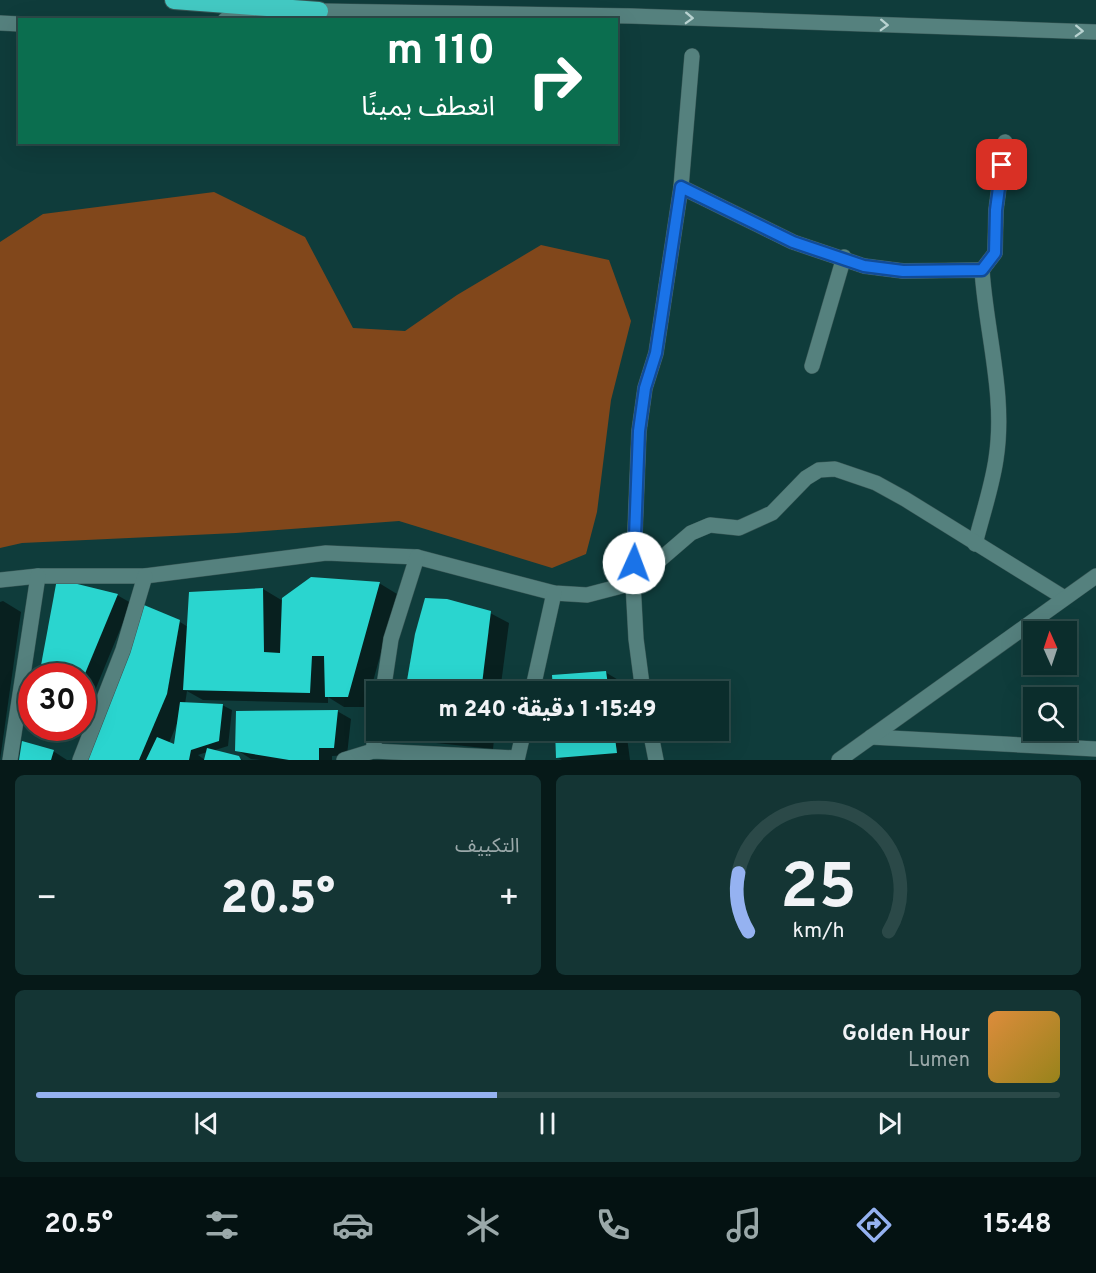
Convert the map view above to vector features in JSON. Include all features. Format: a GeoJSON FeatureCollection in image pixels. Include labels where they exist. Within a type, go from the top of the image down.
{"type":"FeatureCollection","features":[{"type":"Feature","properties":{"kind":"highway"},"geometry":{"type":"LineString","coordinates":[[174,0],[319,10]]}},
{"type":"Feature","properties":{"kind":"street"},"geometry":{"type":"LineString","coordinates":[[244,18],[319,10],[631,16],[1096,32]]}},
{"type":"Feature","properties":{"kind":"street"},"geometry":{"type":"LineString","coordinates":[[0,23],[18,24]]}},
{"type":"Feature","properties":{"kind":"street"},"geometry":{"type":"LineString","coordinates":[[642,681],[636,639],[633,583],[639,431],[645,388],[656,353],[681,187],[692,56]]}},
{"type":"Feature","properties":{"kind":"street"},"geometry":{"type":"LineString","coordinates":[[975,544],[996,460],[997,394],[984,305],[982,270],[995,253],[996,210],[1005,142]]}},
{"type":"Feature","properties":{"kind":"street"},"geometry":{"type":"LineString","coordinates":[[681,187],[793,242],[844,257],[864,266],[903,271],[982,270]]}},
{"type":"Feature","properties":{"kind":"street"},"geometry":{"type":"LineString","coordinates":[[812,366],[844,257]]}},
{"type":"Feature","properties":{"kind":"street"},"geometry":{"type":"LineString","coordinates":[[0,580],[38,576],[145,576],[326,553],[417,558],[554,593],[587,595],[633,583],[691,534],[710,525],[739,528],[772,513],[806,478],[819,470],[835,469],[876,483],[1063,597]]}},
{"type":"Feature","properties":{"kind":"street"},"geometry":{"type":"LineString","coordinates":[[385,681],[391,639],[417,558]]}},
{"type":"Feature","properties":{"kind":"street"},"geometry":{"type":"LineString","coordinates":[[10,760],[38,576]]}},
{"type":"Feature","properties":{"kind":"street"},"geometry":{"type":"LineString","coordinates":[[81,760],[123,650],[145,576]]}},
{"type":"Feature","properties":{"kind":"street"},"geometry":{"type":"LineString","coordinates":[[839,760],[1063,597],[1096,576]]}},
{"type":"Feature","properties":{"kind":"street"},"geometry":{"type":"LineString","coordinates":[[534,681],[554,593]]}},
{"type":"Feature","properties":{"kind":"street"},"geometry":{"type":"LineString","coordinates":[[871,737],[1096,749]]}},
{"type":"Feature","properties":{"kind":"street"},"geometry":{"type":"LineString","coordinates":[[373,751],[374,741]]}},
{"type":"Feature","properties":{"kind":"street"},"geometry":{"type":"LineString","coordinates":[[344,760],[373,751],[517,759],[521,741]]}},
{"type":"Feature","properties":{"kind":"street"},"geometry":{"type":"LineString","coordinates":[[652,741],[656,760]]}},
{"type":"Feature","properties":{"kind":"shaded area"},"geometry":{"type":"Polygon","coordinates":[[[214,192],[305,237],[353,328],[405,331],[457,295],[541,245],[609,260],[631,321],[611,400],[597,512],[586,554],[552,568],[399,521],[236,533],[22,543],[0,548],[0,242],[43,214],[214,192]]]}},
{"type":"Feature","properties":{"kind":"building"},"geometry":{"type":"Polygon","coordinates":[[[311,577],[380,582],[348,697],[325,697],[324,656],[312,656],[310,693],[183,690],[189,592],[263,588],[264,652],[280,653],[282,598],[311,577]]]}},
{"type":"Feature","properties":{"kind":"building"},"geometry":{"type":"Polygon","coordinates":[[[57,579],[118,594],[89,663],[41,663],[57,579]]]}},
{"type":"Feature","properties":{"kind":"building"},"geometry":{"type":"Polygon","coordinates":[[[425,598],[447,599],[491,611],[482,681],[407,681],[415,634],[425,598]]]}},
{"type":"Feature","properties":{"kind":"building"},"geometry":{"type":"Polygon","coordinates":[[[144,605],[180,620],[167,694],[139,760],[85,760],[92,741],[96,741],[96,731],[144,605]]]}},
{"type":"Feature","properties":{"kind":"building"},"geometry":{"type":"Polygon","coordinates":[[[606,671],[607,681],[552,681],[552,675],[606,671]]]}},
{"type":"Feature","properties":{"kind":"building"},"geometry":{"type":"Polygon","coordinates":[[[180,702],[223,704],[219,741],[191,750],[189,760],[146,760],[157,737],[174,744],[180,702]]]}},
{"type":"Feature","properties":{"kind":"building"},"geometry":{"type":"Polygon","coordinates":[[[338,710],[334,748],[319,748],[319,760],[289,760],[235,751],[236,711],[338,710]]]}},
{"type":"Feature","properties":{"kind":"building"},"geometry":{"type":"Polygon","coordinates":[[[22,741],[54,750],[51,760],[19,760],[22,741]]]}},
{"type":"Feature","properties":{"kind":"building"},"geometry":{"type":"Polygon","coordinates":[[[555,741],[615,741],[617,753],[556,758],[555,741]]]}},
{"type":"Feature","properties":{"kind":"building"},"geometry":{"type":"Polygon","coordinates":[[[207,748],[239,756],[241,760],[204,760],[207,748]]]}},
{"type":"Feature","properties":{"kind":"route"},"geometry":{"type":"LineString","coordinates":[[634,563],[639,431],[645,388],[656,353],[681,187],[793,242],[844,257],[864,266],[903,271],[982,270],[995,253],[996,210],[1002,165]]}}]}
